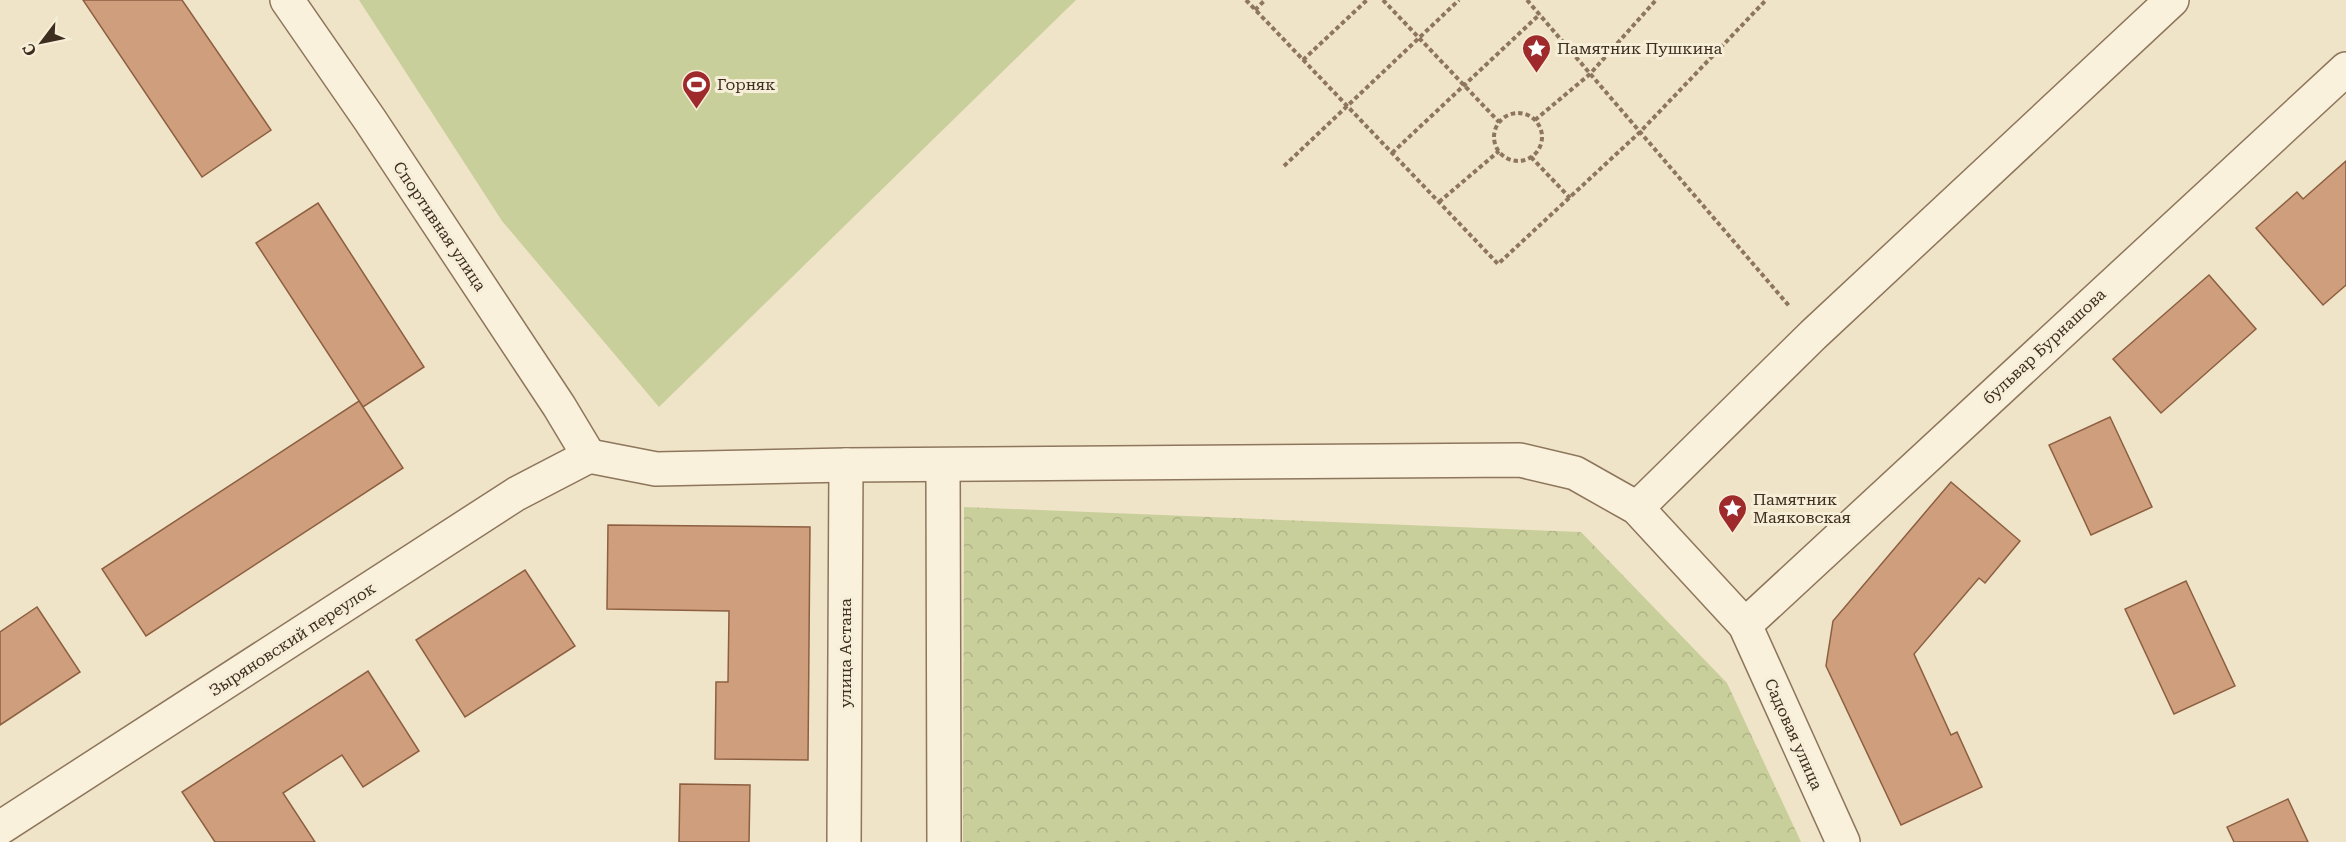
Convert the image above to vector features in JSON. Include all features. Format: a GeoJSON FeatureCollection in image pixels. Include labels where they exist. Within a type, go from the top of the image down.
{"type":"FeatureCollection","features":[{"type":"Feature","properties":{"kind":"street","name":"Спортивная улица"},"geometry":{"type":"LineString","coordinates":[[287,0],[560,406],[589,456]]}},
{"type":"Feature","properties":{"kind":"street"},"geometry":{"type":"LineString","coordinates":[[1637,508],[1813,335],[2172,0]]}},
{"type":"Feature","properties":{"kind":"street","name":"бульвар Бурнашова"},"geometry":{"type":"LineString","coordinates":[[1744,626],[2346,69]]}},
{"type":"Feature","properties":{"kind":"street","name":"Садовая улица"},"geometry":{"type":"LineString","coordinates":[[589,456],[656,470],[846,465],[1520,460],[1575,473],[1637,508],[1744,626],[1843,842]]}},
{"type":"Feature","properties":{"kind":"street","name":"Зыряновский переулок"},"geometry":{"type":"LineString","coordinates":[[0,828],[506,501],[589,456]]}},
{"type":"Feature","properties":{"kind":"street","name":"улица Астана"},"geometry":{"type":"LineString","coordinates":[[844,842],[846,465]]}},
{"type":"Feature","properties":{"kind":"street"},"geometry":{"type":"LineString","coordinates":[[944,465],[944,842]]}},
{"type":"Feature","properties":{"kind":"path"},"geometry":{"type":"LineString","coordinates":[[1246,0],[1498,264],[1640,132],[1766,0]]}},
{"type":"Feature","properties":{"kind":"path"},"geometry":{"type":"LineString","coordinates":[[1255,10],[1265,0]]}},
{"type":"Feature","properties":{"kind":"path"},"geometry":{"type":"LineString","coordinates":[[1303,60],[1367,0]]}},
{"type":"Feature","properties":{"kind":"path"},"geometry":{"type":"LineString","coordinates":[[1383,0],[1499,122]]}},
{"type":"Feature","properties":{"kind":"path"},"geometry":{"type":"LineString","coordinates":[[1284,166],[1459,0]]}},
{"type":"Feature","properties":{"kind":"path"},"geometry":{"type":"LineString","coordinates":[[1527,0],[1813,335]]}},
{"type":"Feature","properties":{"kind":"path"},"geometry":{"type":"LineString","coordinates":[[1535,120],[1590,74],[1656,0]]}},
{"type":"Feature","properties":{"kind":"path"},"geometry":{"type":"LineString","coordinates":[[1392,153],[1540,14]]}},
{"type":"Feature","properties":{"kind":"path"},"geometry":{"type":"LineString","coordinates":[[1518,112],[1535,120],[1543,137],[1539,149],[1531,157],[1518,161],[1506,158],[1499,151],[1494,137],[1499,122],[1506,116],[1518,112]]}},
{"type":"Feature","properties":{"kind":"path"},"geometry":{"type":"LineString","coordinates":[[1439,202],[1499,151]]}},
{"type":"Feature","properties":{"kind":"path"},"geometry":{"type":"LineString","coordinates":[[1531,157],[1570,198]]}},
{"type":"Feature","properties":{"kind":"green space","name":"Горняк"},"geometry":{"type":"Polygon","coordinates":[[[359,0],[1076,0],[659,407],[502,221],[359,0]]]}},
{"type":"Feature","properties":{"kind":"green space"},"geometry":{"type":"Polygon","coordinates":[[[964,507],[1581,532],[1727,683],[1801,842],[963,842],[964,507]]]}},
{"type":"Feature","properties":{"kind":"building"},"geometry":{"type":"Polygon","coordinates":[[[83,0],[182,0],[271,130],[202,177],[83,0]]]}},
{"type":"Feature","properties":{"kind":"building"},"geometry":{"type":"Polygon","coordinates":[[[2346,161],[2346,285],[2323,305],[2256,228],[2297,192],[2303,199],[2346,161]]]}},
{"type":"Feature","properties":{"kind":"building"},"geometry":{"type":"Polygon","coordinates":[[[318,203],[424,367],[363,407],[256,243],[318,203]]]}},
{"type":"Feature","properties":{"kind":"building"},"geometry":{"type":"Polygon","coordinates":[[[2209,275],[2256,329],[2161,413],[2113,359],[2209,275]]]}},
{"type":"Feature","properties":{"kind":"building"},"geometry":{"type":"Polygon","coordinates":[[[359,401],[403,468],[146,636],[102,569],[359,401]]]}},
{"type":"Feature","properties":{"kind":"building"},"geometry":{"type":"Polygon","coordinates":[[[2110,417],[2152,507],[2091,535],[2049,445],[2110,417]]]}},
{"type":"Feature","properties":{"kind":"building"},"geometry":{"type":"Polygon","coordinates":[[[1951,482],[2020,541],[1985,583],[1979,578],[1914,654],[1951,735],[1957,732],[1982,787],[1901,825],[1826,666],[1833,621],[1951,482]]]}},
{"type":"Feature","properties":{"kind":"building"},"geometry":{"type":"Polygon","coordinates":[[[608,525],[810,527],[808,760],[715,759],[716,682],[728,682],[729,611],[607,609],[608,525]]]}},
{"type":"Feature","properties":{"kind":"building"},"geometry":{"type":"Polygon","coordinates":[[[525,570],[575,646],[465,717],[416,640],[525,570]]]}},
{"type":"Feature","properties":{"kind":"building"},"geometry":{"type":"Polygon","coordinates":[[[2186,581],[2235,686],[2174,714],[2125,609],[2186,581]]]}},
{"type":"Feature","properties":{"kind":"building"},"geometry":{"type":"Polygon","coordinates":[[[37,607],[80,672],[0,725],[0,632],[37,607]]]}},
{"type":"Feature","properties":{"kind":"building"},"geometry":{"type":"Polygon","coordinates":[[[368,671],[419,751],[363,787],[342,755],[283,793],[315,842],[215,842],[182,792],[368,671]]]}},
{"type":"Feature","properties":{"kind":"building"},"geometry":{"type":"Polygon","coordinates":[[[680,784],[750,785],[749,842],[679,842],[680,784]]]}},
{"type":"Feature","properties":{"kind":"building"},"geometry":{"type":"Polygon","coordinates":[[[2288,799],[2308,842],[2234,842],[2227,827],[2288,799]]]}},
{"type":"Feature","properties":{"kind":"place","name":"Памятник Пушкина"},"geometry":{"type":"Point","coordinates":[1536,74]}},
{"type":"Feature","properties":{"kind":"place","name":"Горняк"},"geometry":{"type":"Point","coordinates":[696,110]}},
{"type":"Feature","properties":{"kind":"place","name":"Памятник Маяковская"},"geometry":{"type":"Point","coordinates":[1732,534]}}]}
